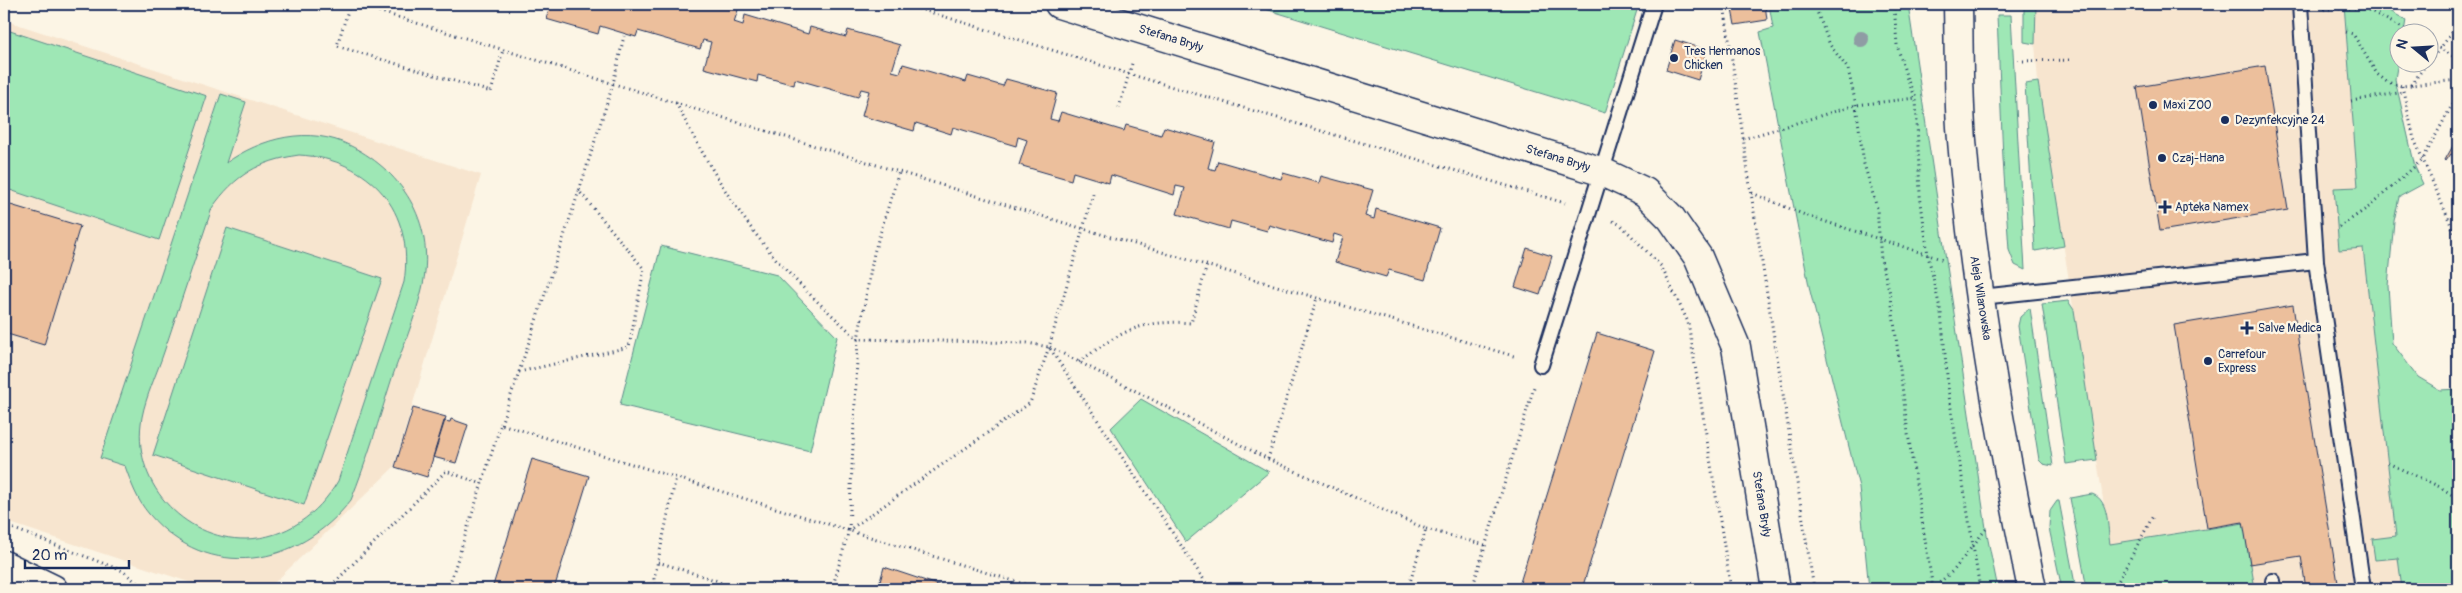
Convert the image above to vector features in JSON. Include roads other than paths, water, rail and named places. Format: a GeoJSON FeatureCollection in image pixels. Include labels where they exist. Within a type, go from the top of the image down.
{"type":"FeatureCollection","features":[{"type":"Feature","properties":{"kind":"street","name":"Stefana Bryły"},"geometry":{"type":"LineString","coordinates":[[1060,4],[1600,171],[1645,192],[1671,218],[1698,257],[1736,347],[1776,589]]}},
{"type":"Feature","properties":{"kind":"street","name":"Aleja Wilanowska"},"geometry":{"type":"LineString","coordinates":[[1958,4],[1962,138],[1968,211],[2013,491],[2032,589]]}},
{"type":"Feature","properties":{"kind":"street"},"geometry":{"type":"LineString","coordinates":[[4,565],[53,589]]}},
{"type":"Feature","properties":{"kind":"lane"},"geometry":{"type":"LineString","coordinates":[[1541,364],[1600,171],[1654,4]]}},
{"type":"Feature","properties":{"kind":"lane"},"geometry":{"type":"LineString","coordinates":[[2300,8],[2316,261],[2363,589]]}},
{"type":"Feature","properties":{"kind":"lane"},"geometry":{"type":"LineString","coordinates":[[1981,297],[2316,261]]}},
{"type":"Feature","properties":{"kind":"place","name":"Tres Hermanos Chicken"},"geometry":{"type":"Point","coordinates":[1674,58]}},
{"type":"Feature","properties":{"kind":"place","name":"Maxi ZOO"},"geometry":{"type":"Point","coordinates":[2153,105]}},
{"type":"Feature","properties":{"kind":"place","name":"Dezynfekcyjne 24"},"geometry":{"type":"Point","coordinates":[2225,120]}},
{"type":"Feature","properties":{"kind":"place","name":"Czaj-Hana"},"geometry":{"type":"Point","coordinates":[2162,158]}},
{"type":"Feature","properties":{"kind":"place","name":"Apteka Namex"},"geometry":{"type":"Point","coordinates":[2165,207]}},
{"type":"Feature","properties":{"kind":"place","name":"Salve Medica"},"geometry":{"type":"Point","coordinates":[2247,328]}},
{"type":"Feature","properties":{"kind":"place","name":"Carrefour Express"},"geometry":{"type":"Point","coordinates":[2208,361]}}]}
